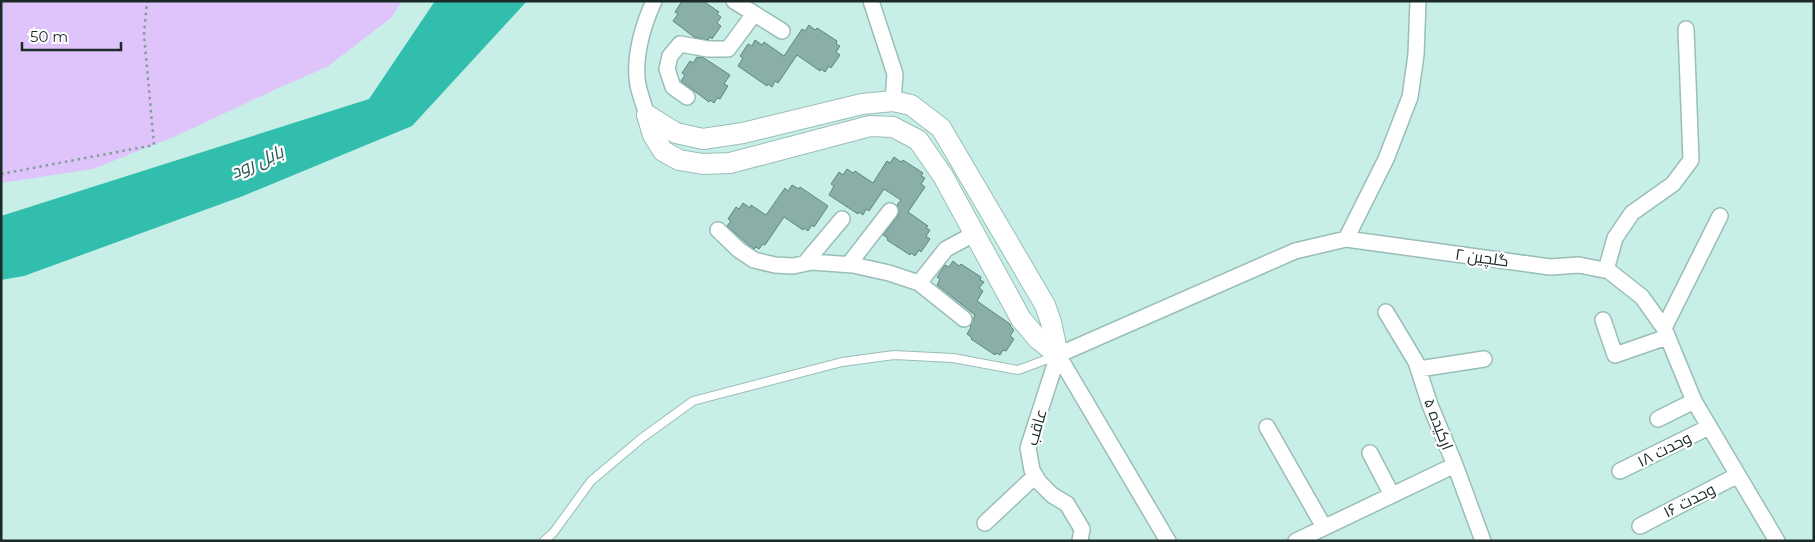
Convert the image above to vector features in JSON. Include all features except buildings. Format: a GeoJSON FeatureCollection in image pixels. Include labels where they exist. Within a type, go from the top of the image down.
{"type":"FeatureCollection","features":[{"type":"Feature","properties":{"kind":"street"},"geometry":{"type":"LineString","coordinates":[[654,1],[648,15],[637,61],[638,84],[653,135],[663,151],[679,160],[702,164],[730,163],[870,126],[893,127],[918,140],[943,176],[1021,319],[1038,339],[1058,355]]}},
{"type":"Feature","properties":{"kind":"street"},"geometry":{"type":"LineString","coordinates":[[734,1],[782,31]]}},
{"type":"Feature","properties":{"kind":"street"},"geometry":{"type":"LineString","coordinates":[[871,1],[895,74],[892,101]]}},
{"type":"Feature","properties":{"kind":"street"},"geometry":{"type":"LineString","coordinates":[[1346,239],[1386,159],[1410,97],[1416,55],[1418,1]]}},
{"type":"Feature","properties":{"kind":"street"},"geometry":{"type":"LineString","coordinates":[[687,96],[673,87],[667,69],[670,56],[680,44],[708,49],[728,49],[754,14]]}},
{"type":"Feature","properties":{"kind":"street"},"geometry":{"type":"LineString","coordinates":[[1606,270],[1615,238],[1632,213],[1672,184],[1691,160],[1686,29]]}},
{"type":"Feature","properties":{"kind":"street"},"geometry":{"type":"LineString","coordinates":[[647,115],[676,133],[703,139],[743,133],[862,104],[892,101],[911,106],[941,128],[1045,305],[1052,322],[1058,355],[1168,541]]}},
{"type":"Feature","properties":{"kind":"street"},"geometry":{"type":"LineString","coordinates":[[943,176],[964,168]]}},
{"type":"Feature","properties":{"kind":"street"},"geometry":{"type":"LineString","coordinates":[[849,264],[890,211]]}},
{"type":"Feature","properties":{"kind":"street"},"geometry":{"type":"LineString","coordinates":[[1603,320],[1615,355],[1666,332],[1720,216]]}},
{"type":"Feature","properties":{"kind":"street"},"geometry":{"type":"LineString","coordinates":[[805,264],[842,219]]}},
{"type":"Feature","properties":{"kind":"street"},"geometry":{"type":"LineString","coordinates":[[718,230],[739,250],[754,260],[775,265],[793,266],[812,262],[849,264],[890,272],[919,283],[964,319]]}},
{"type":"Feature","properties":{"kind":"street"},"geometry":{"type":"LineString","coordinates":[[919,283],[946,249],[974,234]]}},
{"type":"Feature","properties":{"kind":"street","name":"گلچین ۲"},"geometry":{"type":"LineString","coordinates":[[1058,355],[1295,251],[1346,239],[1550,266],[1579,265],[1606,270],[1642,297],[1666,332],[1694,401],[1777,541]]}},
{"type":"Feature","properties":{"kind":"street","name":"ارکیده ۵"},"geometry":{"type":"LineString","coordinates":[[1386,312],[1416,362],[1430,406],[1455,465],[1483,541]]}},
{"type":"Feature","properties":{"kind":"street","name":"عاقب"},"geometry":{"type":"LineString","coordinates":[[1058,355],[1028,448],[1032,470],[1052,495],[1067,504],[1082,529],[1080,541]]}},
{"type":"Feature","properties":{"kind":"street"},"geometry":{"type":"LineString","coordinates":[[1418,369],[1484,359]]}},
{"type":"Feature","properties":{"kind":"street"},"geometry":{"type":"LineString","coordinates":[[1658,420],[1694,401]]}},
{"type":"Feature","properties":{"kind":"street"},"geometry":{"type":"LineString","coordinates":[[1267,427],[1324,527]]}},
{"type":"Feature","properties":{"kind":"street","name":"وحدت ۱۸"},"geometry":{"type":"LineString","coordinates":[[1620,471],[1708,427]]}},
{"type":"Feature","properties":{"kind":"street"},"geometry":{"type":"LineString","coordinates":[[1370,453],[1392,495]]}},
{"type":"Feature","properties":{"kind":"street"},"geometry":{"type":"LineString","coordinates":[[1296,541],[1455,465]]}},
{"type":"Feature","properties":{"kind":"street","name":"وحدت ۱۶"},"geometry":{"type":"LineString","coordinates":[[1640,526],[1738,475]]}},
{"type":"Feature","properties":{"kind":"street"},"geometry":{"type":"LineString","coordinates":[[985,523],[1036,476]]}},
{"type":"Feature","properties":{"kind":"lane"},"geometry":{"type":"LineString","coordinates":[[544,541],[553,533],[591,481],[642,438],[693,401],[851,361],[894,356],[953,358],[1018,370],[1058,355]]}},
{"type":"Feature","properties":{"kind":"path"},"geometry":{"type":"LineString","coordinates":[[1,174],[154,145],[144,35],[147,1]]}},
{"type":"Feature","properties":{"kind":"shaded area"},"geometry":{"type":"Polygon","coordinates":[[[1,1],[402,1],[391,18],[327,67],[176,136],[93,169],[1,183],[1,1]]]}},
{"type":"Feature","properties":{"kind":"water","name":"بابل رود"},"geometry":{"type":"Polygon","coordinates":[[[435,1],[527,1],[412,126],[243,196],[24,276],[1,280],[1,216],[369,99],[435,1]]]}}]}
